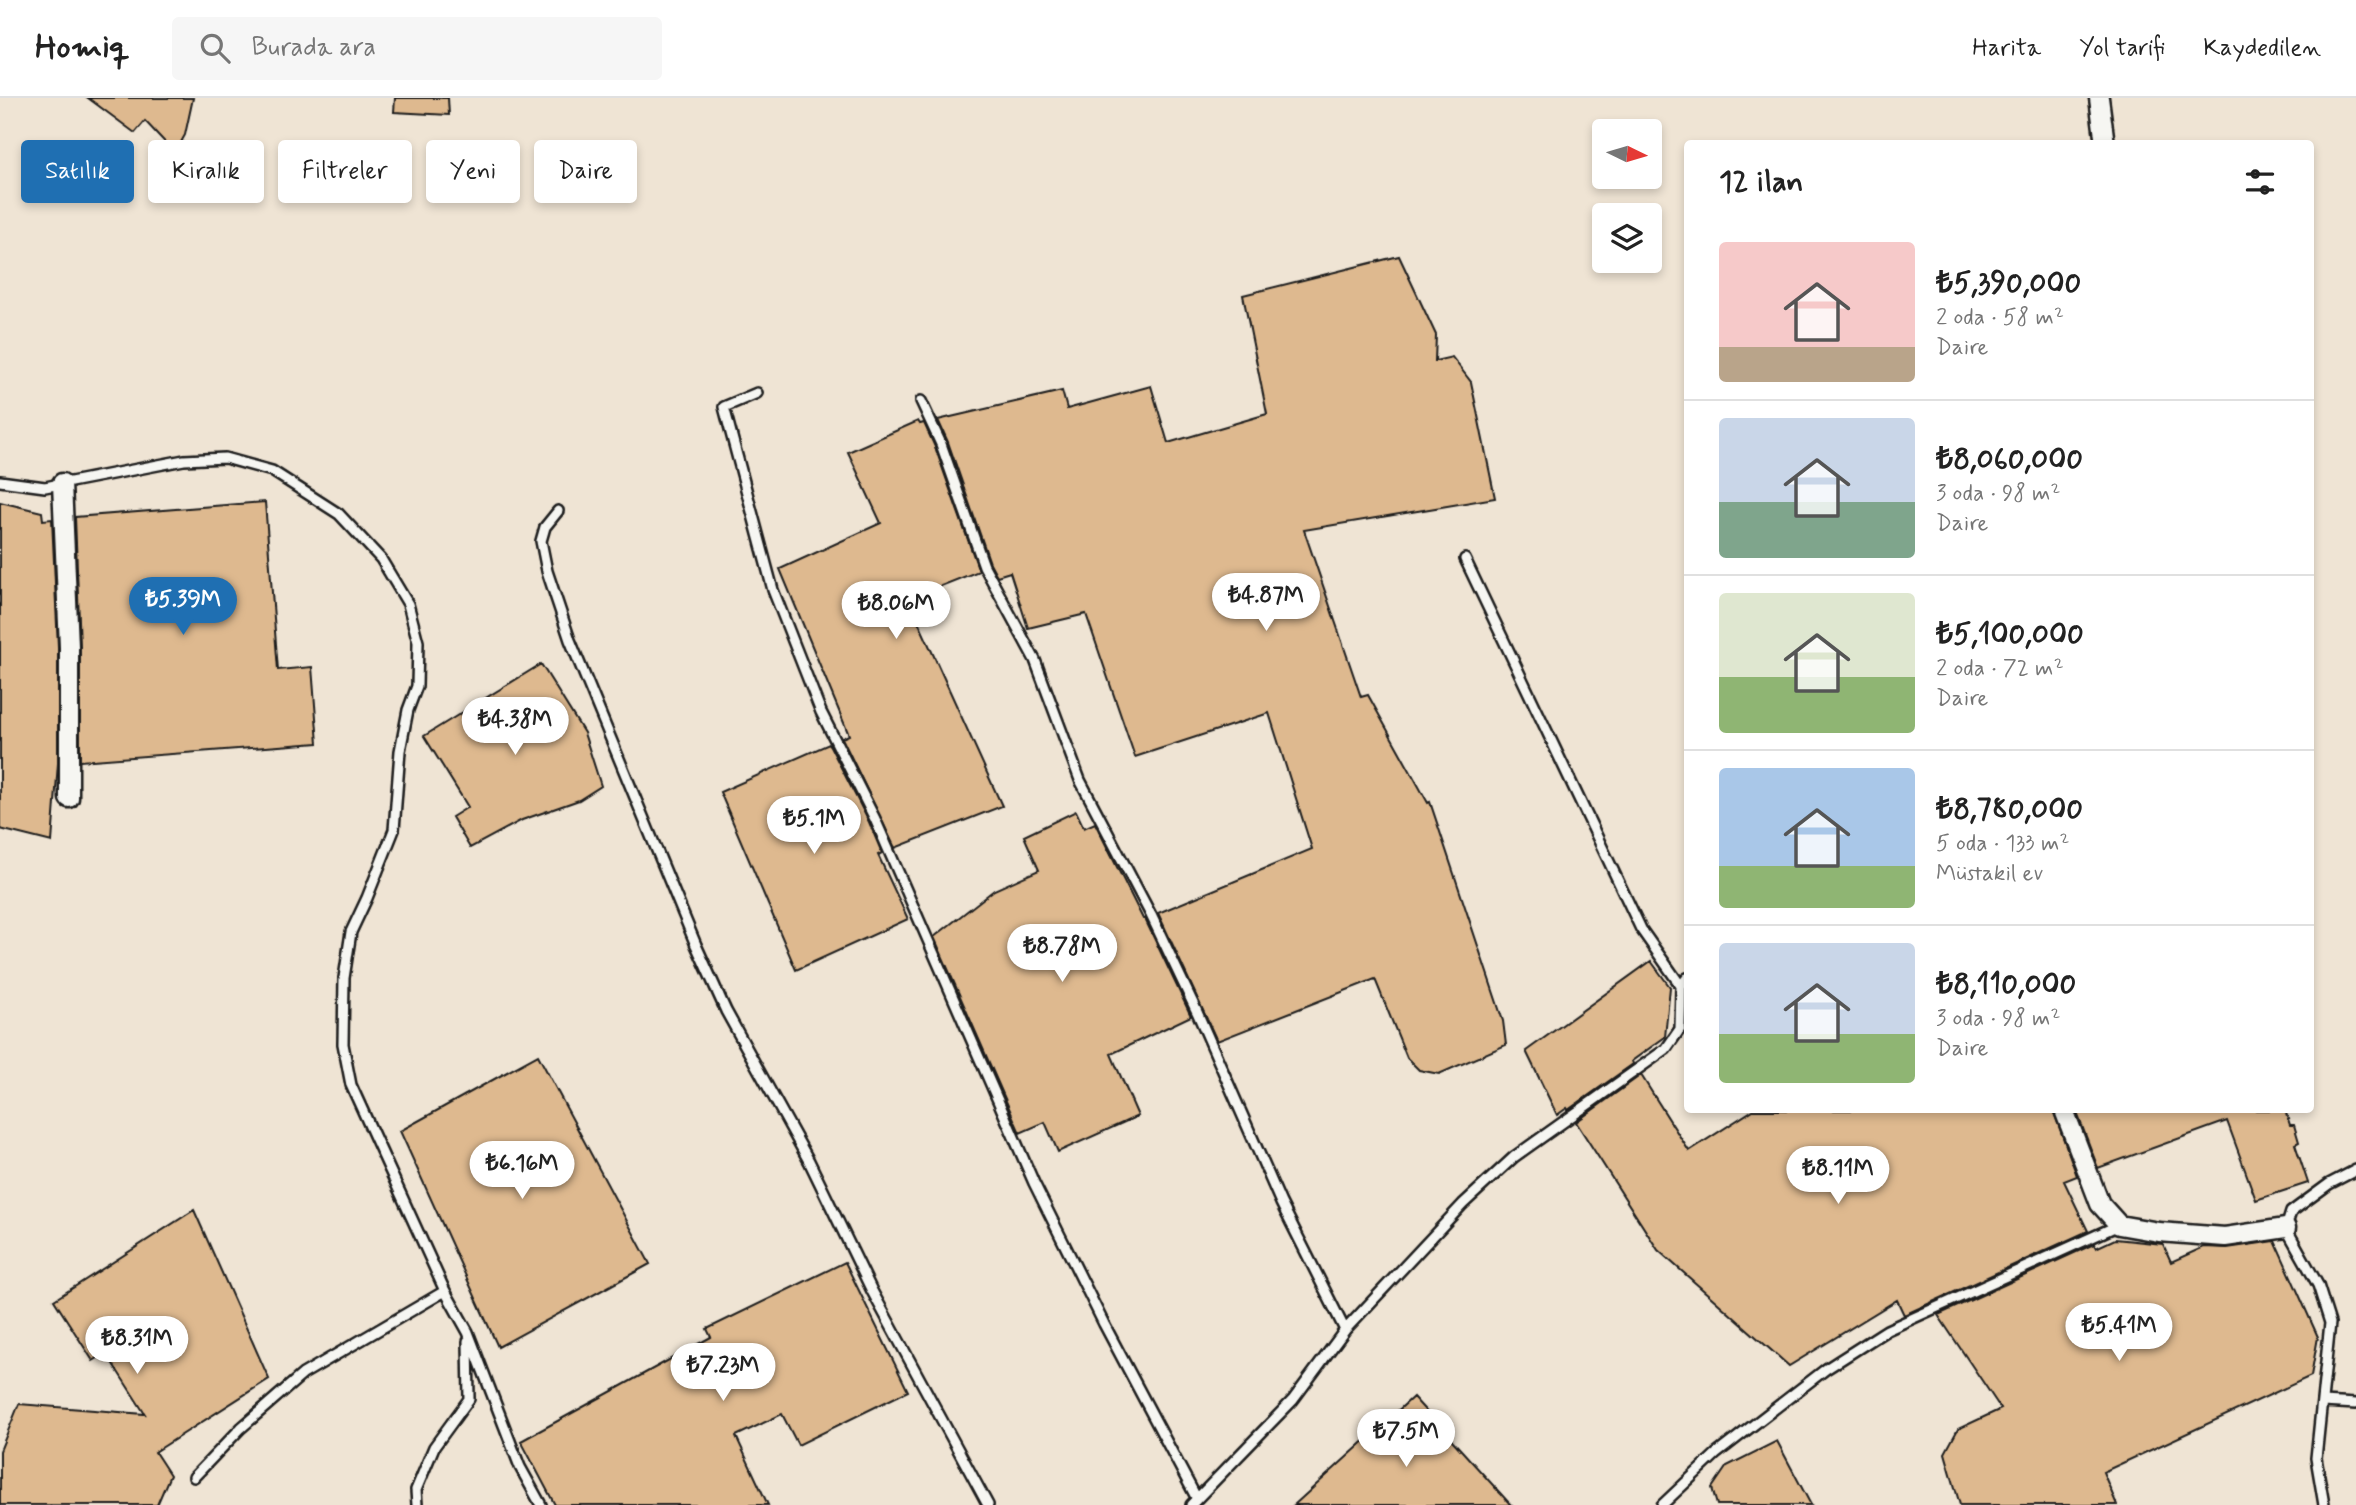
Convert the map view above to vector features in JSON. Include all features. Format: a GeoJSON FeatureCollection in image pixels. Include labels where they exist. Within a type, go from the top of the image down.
{"type":"FeatureCollection","features":[{"type":"Feature","properties":{"kind":"street"},"geometry":{"type":"LineString","coordinates":[[2099,98],[2104,140]]}},
{"type":"Feature","properties":{"kind":"street"},"geometry":{"type":"LineString","coordinates":[[62,483],[69,647],[69,798]]}},
{"type":"Feature","properties":{"kind":"street"},"geometry":{"type":"LineString","coordinates":[[2065,1113],[2100,1205],[2119,1225],[2159,1232],[2225,1237],[2286,1228]]}},
{"type":"Feature","properties":{"kind":"lane"},"geometry":{"type":"LineString","coordinates":[[757,393],[724,407],[770,579],[798,656],[821,712],[874,819],[1034,1182],[1194,1502],[1293,1400],[1345,1330],[1463,1204],[1514,1157],[1666,1049],[1680,1028],[1684,982],[1641,929],[1465,559]]}},
{"type":"Feature","properties":{"kind":"lane"},"geometry":{"type":"LineString","coordinates":[[921,401],[941,444],[984,566],[1035,660],[1080,780],[1151,915],[1281,1203],[1345,1330]]}},
{"type":"Feature","properties":{"kind":"lane"},"geometry":{"type":"LineString","coordinates":[[0,481],[45,487],[184,460],[225,458],[272,471],[339,514],[381,559],[408,604],[418,642],[417,686],[408,710],[400,751],[394,830],[351,932],[344,978],[343,1044],[351,1085],[445,1291],[468,1332],[520,1467],[541,1505]]}},
{"type":"Feature","properties":{"kind":"lane"},"geometry":{"type":"LineString","coordinates":[[558,511],[545,527],[541,541],[547,571],[575,652],[696,945],[726,1011],[809,1161],[872,1292],[988,1505]]}},
{"type":"Feature","properties":{"kind":"lane"},"geometry":{"type":"LineString","coordinates":[[2324,1505],[2316,1458],[2330,1323],[2318,1286],[2286,1228],[2291,1212],[2329,1184],[2356,1170]]}},
{"type":"Feature","properties":{"kind":"lane"},"geometry":{"type":"LineString","coordinates":[[1662,1505],[1727,1446],[1826,1369],[1887,1330],[2119,1225]]}},
{"type":"Feature","properties":{"kind":"lane"},"geometry":{"type":"LineString","coordinates":[[194,1477],[241,1428],[303,1374],[445,1291]]}},
{"type":"Feature","properties":{"kind":"lane"},"geometry":{"type":"LineString","coordinates":[[416,1505],[416,1489],[434,1447],[469,1399],[468,1332]]}},
{"type":"Feature","properties":{"kind":"lane"},"geometry":{"type":"LineString","coordinates":[[2323,1402],[2356,1404]]}},
{"type":"Feature","properties":{"kind":"building"},"geometry":{"type":"Polygon","coordinates":[[[88,98],[193,98],[182,140],[163,140],[145,121],[135,133],[88,98]]]}},
{"type":"Feature","properties":{"kind":"building"},"geometry":{"type":"Polygon","coordinates":[[[395,98],[448,98],[449,115],[394,112],[395,98]]]}},
{"type":"Feature","properties":{"kind":"building"},"geometry":{"type":"Polygon","coordinates":[[[1399,256],[1436,335],[1435,361],[1452,357],[1471,382],[1495,498],[1304,530],[1361,697],[1368,695],[1428,803],[1430,802],[1503,1021],[1506,1045],[1439,1074],[1419,1070],[1407,1058],[1375,979],[1217,1041],[1158,913],[1312,849],[1269,713],[1135,757],[1086,614],[1028,628],[1010,572],[997,576],[990,563],[938,420],[1062,391],[1067,409],[1151,386],[1168,443],[1267,414],[1243,295],[1399,256]]]}},
{"type":"Feature","properties":{"kind":"building"},"geometry":{"type":"Polygon","coordinates":[[[918,421],[920,424],[924,423],[935,447],[979,571],[908,599],[1002,806],[895,848],[842,738],[849,735],[780,569],[881,523],[848,452],[918,421]]]}},
{"type":"Feature","properties":{"kind":"building"},"geometry":{"type":"Polygon","coordinates":[[[0,502],[42,512],[43,520],[52,519],[58,647],[58,763],[52,842],[0,829],[0,502]]]}},
{"type":"Feature","properties":{"kind":"building"},"geometry":{"type":"Polygon","coordinates":[[[265,502],[278,670],[312,667],[318,743],[80,761],[80,647],[75,517],[265,502]]]}},
{"type":"Feature","properties":{"kind":"building"},"geometry":{"type":"Polygon","coordinates":[[[541,664],[584,733],[601,786],[579,800],[522,820],[470,848],[452,817],[468,807],[424,736],[541,664]]]}},
{"type":"Feature","properties":{"kind":"building"},"geometry":{"type":"Polygon","coordinates":[[[829,744],[869,822],[882,853],[878,855],[908,919],[796,970],[720,792],[829,744]]]}},
{"type":"Feature","properties":{"kind":"building"},"geometry":{"type":"Polygon","coordinates":[[[1076,811],[1084,828],[1095,823],[1191,1016],[1111,1054],[1138,1116],[1058,1152],[1045,1122],[1020,1133],[934,937],[994,890],[1039,870],[1024,836],[1076,811]]]}},
{"type":"Feature","properties":{"kind":"building"},"geometry":{"type":"Polygon","coordinates":[[[1651,961],[1670,987],[1665,1037],[1632,1061],[1633,1064],[1557,1115],[1526,1051],[1651,961]]]}},
{"type":"Feature","properties":{"kind":"building"},"geometry":{"type":"Polygon","coordinates":[[[538,1055],[650,1264],[498,1347],[400,1131],[538,1055]]]}},
{"type":"Feature","properties":{"kind":"building"},"geometry":{"type":"Polygon","coordinates":[[[1641,1075],[1689,1151],[1748,1113],[2054,1113],[2077,1176],[2064,1181],[2088,1231],[1904,1315],[1897,1300],[1789,1366],[1658,1250],[1576,1122],[1641,1075]]]}},
{"type":"Feature","properties":{"kind":"building"},"geometry":{"type":"Polygon","coordinates":[[[2077,1113],[2286,1113],[2290,1125],[2294,1125],[2299,1142],[2295,1144],[2308,1183],[2256,1200],[2227,1121],[2098,1168],[2077,1113]]]}},
{"type":"Feature","properties":{"kind":"building"},"geometry":{"type":"Polygon","coordinates":[[[194,1210],[269,1379],[155,1452],[170,1475],[157,1505],[0,1505],[0,1451],[19,1404],[145,1414],[106,1353],[93,1361],[54,1300],[194,1210]]]}},
{"type":"Feature","properties":{"kind":"building"},"geometry":{"type":"Polygon","coordinates":[[[2115,1239],[2163,1244],[2171,1262],[2204,1247],[2227,1248],[2275,1241],[2318,1337],[2311,1376],[2103,1472],[2117,1505],[1960,1505],[1945,1453],[1958,1429],[2001,1409],[1938,1315],[2094,1244],[2096,1248],[2115,1239]]]}},
{"type":"Feature","properties":{"kind":"building"},"geometry":{"type":"Polygon","coordinates":[[[845,1262],[908,1391],[798,1445],[782,1414],[736,1436],[768,1505],[555,1505],[521,1441],[711,1337],[707,1329],[845,1262]]]}},
{"type":"Feature","properties":{"kind":"building"},"geometry":{"type":"Polygon","coordinates":[[[1413,1397],[1511,1505],[1294,1505],[1413,1397]]]}},
{"type":"Feature","properties":{"kind":"building"},"geometry":{"type":"Polygon","coordinates":[[[1777,1441],[1811,1505],[1717,1505],[1712,1488],[1727,1466],[1777,1441]]]}}]}
